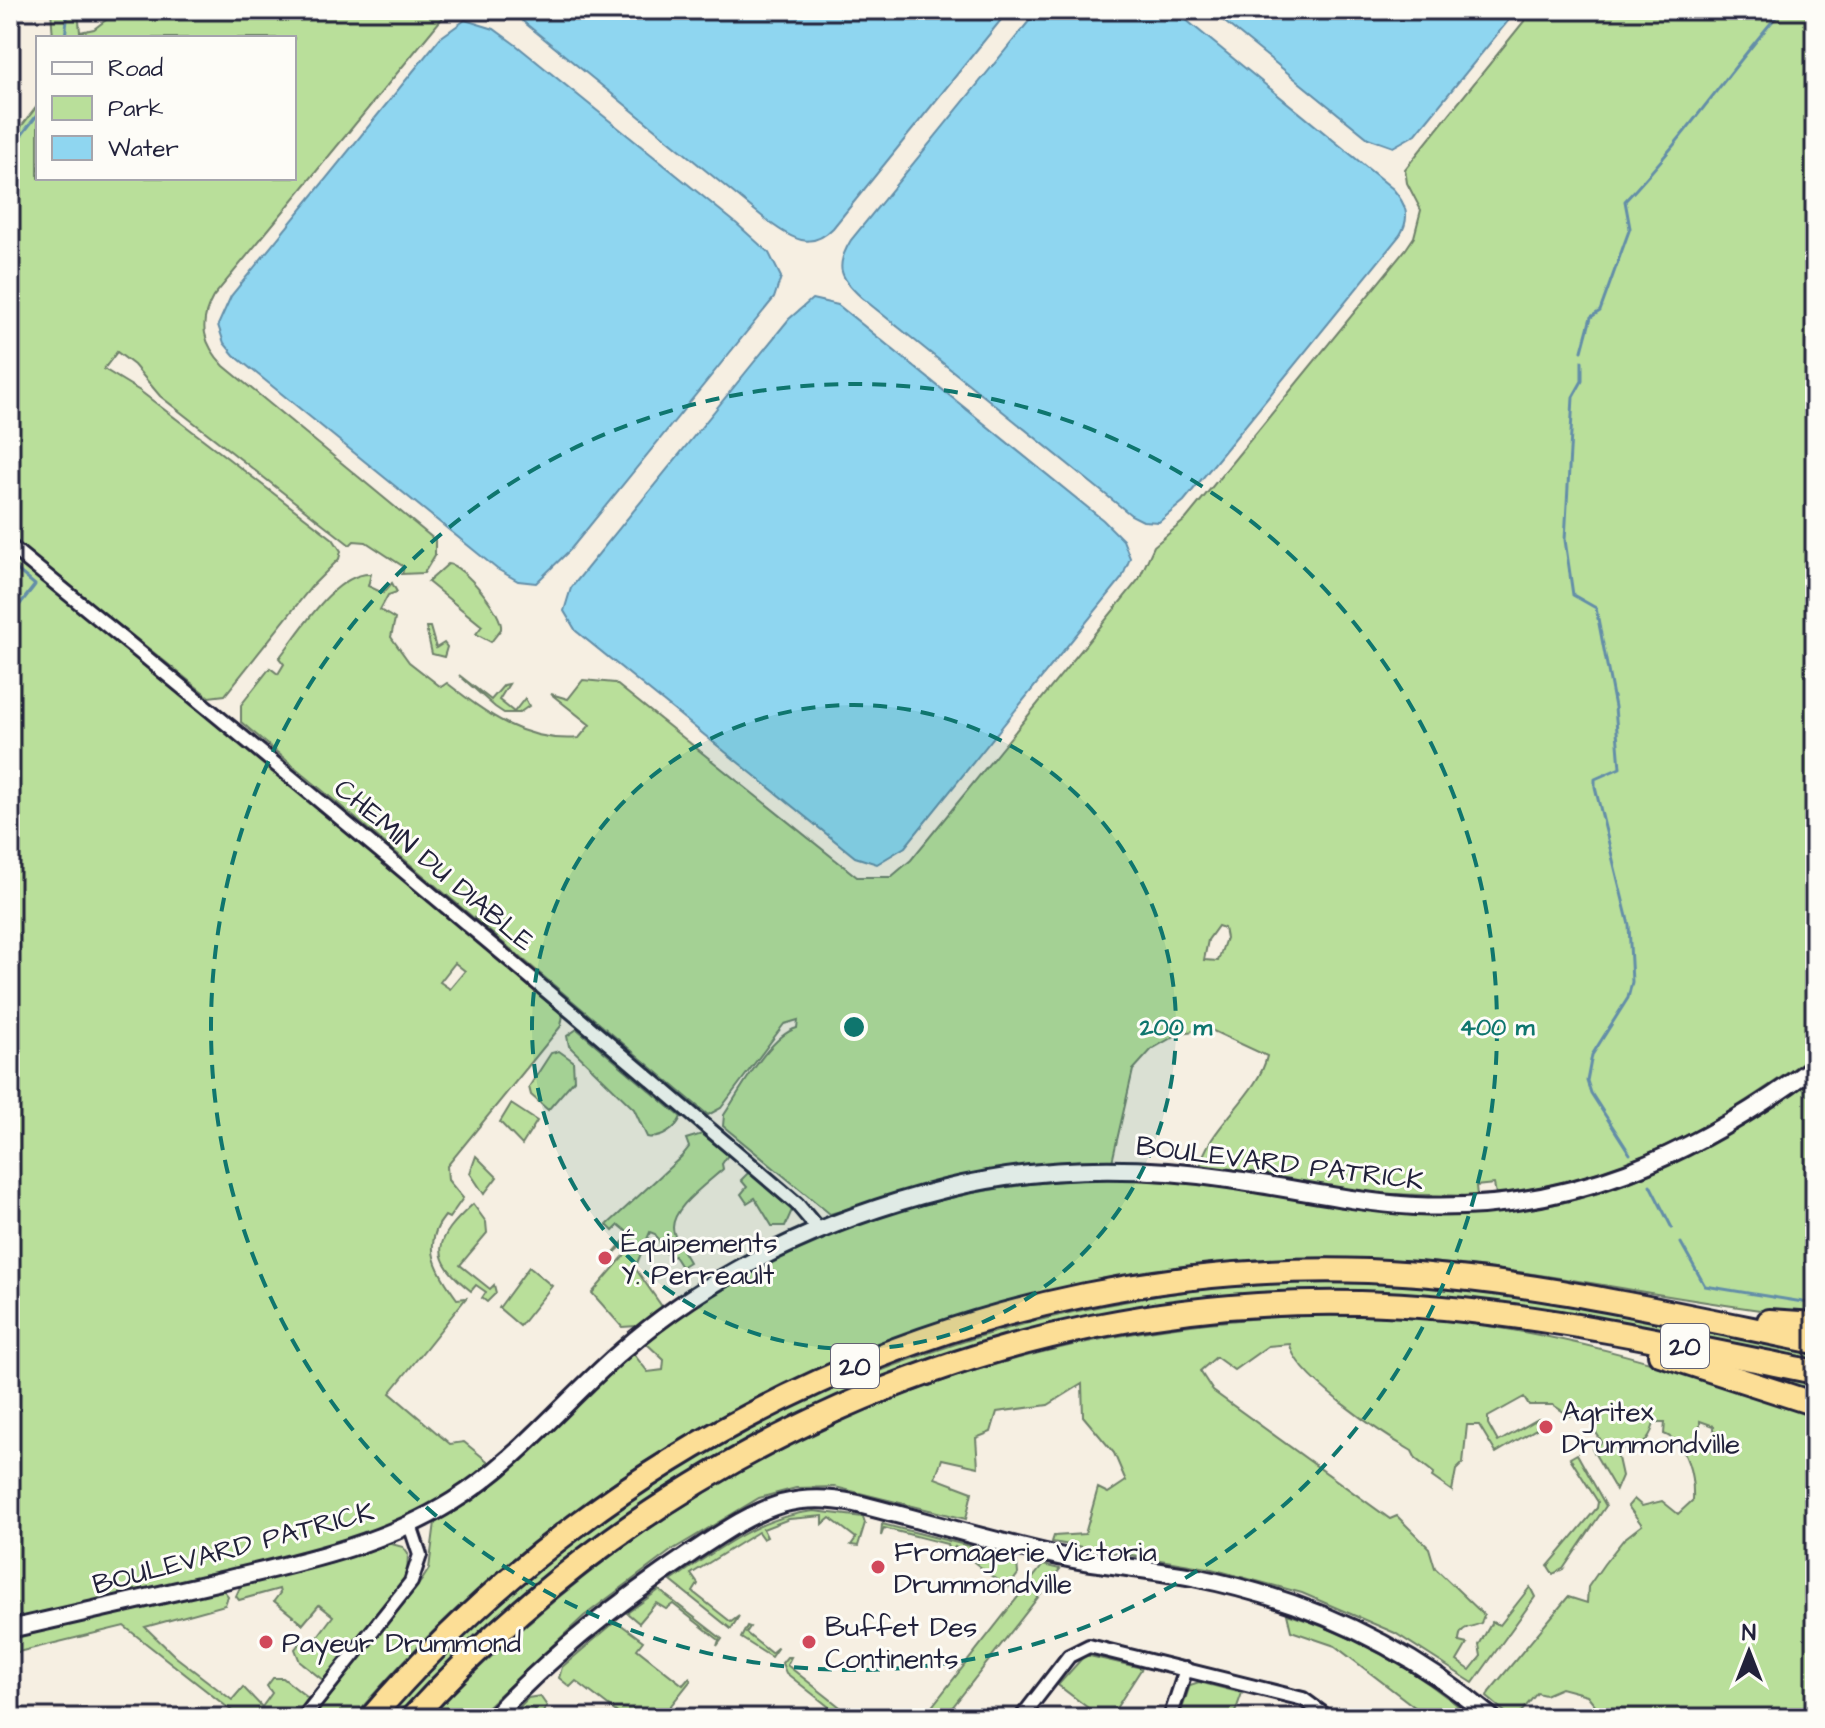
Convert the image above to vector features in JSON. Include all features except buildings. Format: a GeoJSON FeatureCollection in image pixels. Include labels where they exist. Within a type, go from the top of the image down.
{"type":"FeatureCollection","features":[{"type":"Feature","properties":{"kind":"highway","name":"20"},"geometry":{"type":"LineString","coordinates":[[371,1718],[416,1667],[505,1582],[572,1526],[634,1482],[717,1431],[796,1391],[876,1357],[971,1324],[1111,1290],[1210,1276],[1370,1271],[1474,1279],[1815,1342]]}},
{"type":"Feature","properties":{"kind":"highway","name":"20"},"geometry":{"type":"LineString","coordinates":[[412,1718],[520,1611],[590,1553],[653,1508],[788,1430],[937,1369],[1073,1330],[1232,1306],[1374,1303],[1555,1322],[1815,1372]]}},
{"type":"Feature","properties":{"kind":"highway"},"geometry":{"type":"LineString","coordinates":[[1676,1314],[1815,1324]]}},
{"type":"Feature","properties":{"kind":"highway"},"geometry":{"type":"LineString","coordinates":[[1555,1322],[1815,1404]]}},
{"type":"Feature","properties":{"kind":"street","name":"CHEMIN DU DIABLE"},"geometry":{"type":"LineString","coordinates":[[10,546],[220,715],[490,942],[797,1204],[819,1230]]}},
{"type":"Feature","properties":{"kind":"street","name":"BOULEVARD PATRICK"},"geometry":{"type":"LineString","coordinates":[[10,1629],[287,1565],[352,1547],[410,1525],[453,1501],[503,1466],[609,1363],[663,1318],[752,1262],[819,1230],[956,1186],[1073,1171],[1202,1175],[1401,1205],[1479,1205],[1533,1199],[1610,1180],[1688,1148],[1741,1119],[1815,1066]]}},
{"type":"Feature","properties":{"kind":"street"},"geometry":{"type":"LineString","coordinates":[[492,1718],[591,1626],[696,1550],[761,1511],[796,1501],[824,1499],[854,1503],[1072,1559],[1202,1579],[1296,1604],[1397,1649],[1447,1681],[1492,1718]]}},
{"type":"Feature","properties":{"kind":"street"},"geometry":{"type":"LineString","coordinates":[[303,1718],[414,1577],[420,1555],[410,1525]]}},
{"type":"Feature","properties":{"kind":"street"},"geometry":{"type":"LineString","coordinates":[[1021,1718],[1069,1656],[1085,1646],[1303,1699],[1329,1718]]}},
{"type":"Feature","properties":{"kind":"street"},"geometry":{"type":"LineString","coordinates":[[1170,1718],[1186,1669]]}},
{"type":"Feature","properties":{"kind":"green space"},"geometry":{"type":"Polygon","coordinates":[[[51,10],[78,10],[80,32],[94,29],[119,10],[449,10],[213,297],[204,325],[207,342],[224,366],[435,540],[435,555],[424,573],[402,574],[404,567],[366,542],[354,541],[350,545],[160,396],[134,365],[117,352],[104,369],[140,391],[333,539],[341,551],[339,559],[312,586],[225,695],[209,697],[10,537],[10,141],[36,108],[36,180],[296,180],[296,36],[53,36],[51,10]]]}},
{"type":"Feature","properties":{"kind":"green space"},"geometry":{"type":"Polygon","coordinates":[[[1533,10],[1815,10],[1815,1053],[1741,1104],[1665,1146],[1626,1163],[1542,1187],[1496,1194],[1494,1184],[1476,1186],[1477,1196],[1382,1194],[1200,1167],[1212,1139],[1254,1084],[1267,1056],[1209,1029],[1180,1033],[1152,1049],[1133,1070],[1112,1162],[1049,1163],[967,1175],[830,1214],[723,1126],[724,1115],[756,1065],[776,1041],[797,1028],[798,1020],[784,1024],[721,1108],[708,1115],[241,722],[241,705],[270,668],[278,674],[284,664],[279,658],[319,606],[344,583],[371,574],[368,586],[383,593],[392,583],[397,592],[388,595],[380,610],[395,619],[391,637],[409,662],[441,687],[447,683],[492,715],[524,731],[541,736],[579,738],[590,725],[551,694],[568,699],[583,680],[615,683],[857,877],[891,877],[911,860],[1139,579],[1154,546],[1186,519],[1406,249],[1414,237],[1421,210],[1407,183],[1405,169],[1533,10]],[[1218,926],[1208,940],[1204,960],[1218,961],[1226,938],[1224,928],[1218,926]]]}},
{"type":"Feature","properties":{"kind":"green space"},"geometry":{"type":"Polygon","coordinates":[[[10,554],[188,698],[563,1015],[561,1026],[447,1166],[448,1180],[463,1198],[449,1218],[445,1216],[438,1227],[434,1238],[434,1259],[457,1299],[466,1298],[390,1393],[450,1444],[464,1442],[491,1464],[435,1504],[405,1519],[340,1542],[10,1620],[10,554]],[[455,963],[440,982],[450,989],[465,971],[455,963]]]}},
{"type":"Feature","properties":{"kind":"green space"},"geometry":{"type":"Polygon","coordinates":[[[448,564],[472,581],[496,613],[501,629],[491,642],[476,634],[482,626],[428,582],[448,564]]]}},
{"type":"Feature","properties":{"kind":"green space"},"geometry":{"type":"Polygon","coordinates":[[[426,627],[430,627],[436,648],[444,643],[447,647],[444,657],[432,654],[426,627]]]}},
{"type":"Feature","properties":{"kind":"green space"},"geometry":{"type":"Polygon","coordinates":[[[459,675],[491,700],[504,685],[509,684],[499,700],[514,712],[525,698],[529,706],[519,713],[504,713],[459,675]]]}},
{"type":"Feature","properties":{"kind":"green space"},"geometry":{"type":"Polygon","coordinates":[[[577,1029],[681,1117],[672,1129],[658,1137],[647,1137],[634,1109],[569,1046],[567,1036],[577,1029]]]}},
{"type":"Feature","properties":{"kind":"green space"},"geometry":{"type":"Polygon","coordinates":[[[559,1051],[573,1061],[574,1080],[548,1110],[531,1095],[529,1087],[551,1053],[559,1051]]]}},
{"type":"Feature","properties":{"kind":"green space"},"geometry":{"type":"Polygon","coordinates":[[[1815,1075],[1815,1317],[1504,1270],[1400,1260],[1251,1261],[1104,1280],[961,1315],[823,1366],[692,1433],[569,1514],[456,1610],[353,1718],[313,1718],[429,1569],[435,1522],[472,1501],[506,1475],[632,1352],[648,1372],[663,1370],[664,1360],[645,1342],[709,1298],[777,1260],[847,1229],[920,1206],[995,1189],[1071,1181],[1148,1180],[1435,1213],[1519,1210],[1596,1194],[1663,1168],[1725,1135],[1815,1075]]]}},
{"type":"Feature","properties":{"kind":"green space"},"geometry":{"type":"Polygon","coordinates":[[[511,1104],[537,1121],[522,1145],[500,1122],[511,1104]]]}},
{"type":"Feature","properties":{"kind":"green space"},"geometry":{"type":"Polygon","coordinates":[[[702,1134],[728,1155],[722,1164],[723,1169],[690,1198],[673,1224],[674,1233],[689,1262],[681,1267],[674,1256],[669,1258],[655,1234],[650,1232],[635,1268],[663,1308],[637,1326],[622,1327],[592,1293],[624,1256],[627,1247],[624,1244],[608,1259],[630,1234],[619,1225],[613,1231],[607,1225],[681,1157],[689,1147],[686,1139],[702,1134]]]}},
{"type":"Feature","properties":{"kind":"green space"},"geometry":{"type":"Polygon","coordinates":[[[476,1156],[497,1177],[484,1194],[470,1173],[476,1156]]]}},
{"type":"Feature","properties":{"kind":"green space"},"geometry":{"type":"Polygon","coordinates":[[[749,1172],[792,1210],[785,1226],[772,1226],[755,1198],[747,1203],[741,1194],[747,1187],[741,1180],[749,1172]]]}},
{"type":"Feature","properties":{"kind":"green space"},"geometry":{"type":"Polygon","coordinates":[[[473,1204],[486,1222],[487,1233],[460,1265],[490,1289],[494,1285],[496,1293],[487,1302],[482,1298],[486,1292],[476,1285],[471,1291],[457,1279],[442,1258],[444,1238],[473,1204]]]}},
{"type":"Feature","properties":{"kind":"green space"},"geometry":{"type":"Polygon","coordinates":[[[529,1267],[552,1286],[520,1326],[499,1308],[529,1267]]]}},
{"type":"Feature","properties":{"kind":"green space"},"geometry":{"type":"Polygon","coordinates":[[[1296,1281],[1410,1283],[1516,1294],[1815,1351],[1815,1364],[1405,1299],[1347,1293],[1299,1292],[1225,1297],[1153,1306],[1043,1327],[938,1358],[837,1397],[740,1446],[648,1502],[560,1567],[477,1639],[399,1718],[383,1718],[507,1594],[574,1536],[689,1459],[822,1389],[841,1387],[951,1346],[1064,1314],[1179,1293],[1296,1281]]]}},
{"type":"Feature","properties":{"kind":"green space"},"geometry":{"type":"Polygon","coordinates":[[[1319,1315],[1415,1318],[1478,1325],[1624,1355],[1815,1412],[1815,1718],[1600,1718],[1601,1712],[1587,1695],[1561,1688],[1545,1695],[1537,1693],[1516,1718],[1512,1718],[1487,1697],[1489,1692],[1568,1597],[1587,1603],[1588,1587],[1604,1564],[1624,1539],[1642,1525],[1628,1506],[1634,1499],[1642,1506],[1662,1501],[1678,1514],[1693,1500],[1691,1472],[1684,1453],[1664,1434],[1665,1422],[1654,1422],[1652,1431],[1635,1451],[1631,1453],[1620,1445],[1616,1449],[1622,1476],[1616,1490],[1592,1449],[1602,1442],[1581,1409],[1570,1416],[1553,1405],[1529,1405],[1524,1397],[1488,1417],[1488,1424],[1498,1442],[1538,1419],[1543,1420],[1541,1426],[1496,1453],[1479,1425],[1467,1425],[1463,1463],[1456,1470],[1452,1491],[1432,1477],[1434,1473],[1416,1459],[1412,1451],[1362,1418],[1306,1372],[1290,1344],[1268,1346],[1234,1370],[1216,1357],[1200,1371],[1213,1391],[1390,1519],[1397,1516],[1429,1548],[1435,1568],[1484,1615],[1481,1623],[1461,1632],[1459,1642],[1467,1644],[1457,1661],[1470,1670],[1481,1656],[1479,1645],[1492,1622],[1500,1625],[1530,1587],[1535,1597],[1473,1683],[1395,1633],[1302,1593],[1208,1568],[1052,1542],[1054,1536],[1085,1534],[1098,1488],[1108,1493],[1126,1481],[1114,1453],[1083,1416],[1082,1384],[1048,1405],[997,1412],[991,1432],[976,1438],[978,1467],[942,1459],[935,1478],[972,1492],[966,1519],[835,1487],[796,1488],[759,1498],[672,1550],[584,1616],[475,1718],[429,1718],[523,1627],[622,1548],[725,1481],[832,1425],[945,1380],[1064,1347],[1188,1325],[1319,1315]],[[1700,1421],[1700,1442],[1715,1453],[1714,1426],[1700,1421]]]}},
{"type":"Feature","properties":{"kind":"green space"},"geometry":{"type":"Polygon","coordinates":[[[1734,1368],[1815,1384],[1815,1399],[1734,1368]]]}},
{"type":"Feature","properties":{"kind":"green space"},"geometry":{"type":"Polygon","coordinates":[[[1577,1454],[1606,1506],[1563,1569],[1553,1574],[1548,1566],[1597,1508],[1598,1502],[1570,1458],[1577,1454]]]}},
{"type":"Feature","properties":{"kind":"green space"},"geometry":{"type":"Polygon","coordinates":[[[814,1511],[863,1517],[865,1523],[858,1546],[851,1545],[856,1538],[830,1518],[823,1524],[823,1516],[789,1519],[763,1529],[767,1537],[763,1539],[758,1532],[691,1574],[698,1584],[693,1592],[731,1622],[739,1616],[731,1629],[671,1581],[757,1527],[794,1514],[814,1511]]]}},
{"type":"Feature","properties":{"kind":"green space"},"geometry":{"type":"Polygon","coordinates":[[[882,1524],[1009,1556],[1017,1562],[1018,1574],[1005,1592],[1000,1593],[1003,1585],[955,1547],[949,1554],[947,1544],[884,1528],[881,1536],[882,1524]]]}},
{"type":"Feature","properties":{"kind":"green space"},"geometry":{"type":"Polygon","coordinates":[[[388,1543],[403,1547],[408,1554],[407,1575],[323,1680],[300,1662],[295,1649],[303,1639],[312,1644],[333,1616],[319,1605],[303,1624],[274,1601],[280,1593],[279,1589],[239,1600],[236,1596],[241,1585],[332,1563],[388,1543]]]}},
{"type":"Feature","properties":{"kind":"green space"},"geometry":{"type":"Polygon","coordinates":[[[1043,1565],[1060,1569],[944,1718],[923,1718],[1043,1565]]]}},
{"type":"Feature","properties":{"kind":"green space"},"geometry":{"type":"Polygon","coordinates":[[[218,1590],[228,1596],[225,1605],[145,1627],[176,1657],[232,1700],[243,1687],[262,1707],[272,1693],[267,1686],[273,1678],[283,1678],[308,1698],[295,1718],[241,1718],[124,1626],[10,1654],[10,1638],[218,1590]]]}},
{"type":"Feature","properties":{"kind":"green space"},"geometry":{"type":"Polygon","coordinates":[[[659,1590],[722,1639],[717,1646],[719,1640],[673,1604],[666,1609],[656,1603],[639,1623],[627,1613],[659,1590]]]}},
{"type":"Feature","properties":{"kind":"green space"},"geometry":{"type":"Polygon","coordinates":[[[1287,1614],[1338,1633],[1386,1657],[1431,1685],[1473,1718],[1429,1718],[1335,1646],[1291,1631],[1287,1614]]]}},
{"type":"Feature","properties":{"kind":"green space"},"geometry":{"type":"Polygon","coordinates":[[[616,1621],[643,1641],[637,1649],[683,1685],[689,1678],[691,1680],[661,1718],[637,1718],[642,1710],[635,1718],[624,1718],[576,1681],[570,1687],[559,1678],[562,1667],[616,1621]]]}},
{"type":"Feature","properties":{"kind":"green space"},"geometry":{"type":"Polygon","coordinates":[[[747,1626],[750,1627],[746,1633],[771,1653],[778,1647],[771,1657],[741,1638],[747,1626]]]}},
{"type":"Feature","properties":{"kind":"green space"},"geometry":{"type":"Polygon","coordinates":[[[1085,1655],[1142,1668],[1115,1710],[1100,1717],[1058,1685],[1085,1655]]]}},
{"type":"Feature","properties":{"kind":"green space"},"geometry":{"type":"Polygon","coordinates":[[[791,1657],[787,1665],[854,1718],[843,1718],[786,1673],[782,1663],[791,1657]]]}},
{"type":"Feature","properties":{"kind":"green space"},"geometry":{"type":"Polygon","coordinates":[[[1199,1682],[1242,1693],[1233,1718],[1179,1718],[1190,1685],[1199,1682]]]}},
{"type":"Feature","properties":{"kind":"green space"},"geometry":{"type":"Polygon","coordinates":[[[540,1696],[547,1706],[541,1715],[534,1710],[527,1718],[509,1718],[528,1698],[540,1696]]]}},
{"type":"Feature","properties":{"kind":"water"},"geometry":{"type":"Polygon","coordinates":[[[509,10],[1009,10],[833,228],[809,241],[794,237],[769,222],[509,10]]]}},
{"type":"Feature","properties":{"kind":"water"},"geometry":{"type":"Polygon","coordinates":[[[1038,10],[1174,10],[1393,189],[1406,211],[1400,235],[1184,501],[1159,522],[1143,521],[1131,515],[861,297],[842,271],[843,257],[851,240],[1038,10]]]}},
{"type":"Feature","properties":{"kind":"water"},"geometry":{"type":"Polygon","coordinates":[[[1210,10],[1517,10],[1416,134],[1393,147],[1368,138],[1210,10]]]}},
{"type":"Feature","properties":{"kind":"water"},"geometry":{"type":"Polygon","coordinates":[[[465,20],[494,29],[516,45],[737,224],[769,253],[781,277],[774,298],[570,550],[536,583],[518,581],[497,569],[234,355],[224,343],[218,325],[231,296],[440,38],[465,20]]]}},
{"type":"Feature","properties":{"kind":"water"},"geometry":{"type":"Polygon","coordinates":[[[812,299],[838,305],[1103,520],[1123,540],[1130,558],[1122,578],[905,847],[877,864],[855,857],[576,631],[564,611],[571,588],[789,319],[812,299]]]}},
{"type":"Feature","properties":{"kind":"waterway"},"geometry":{"type":"LineString","coordinates":[[65,36],[68,10]]}},
{"type":"Feature","properties":{"kind":"waterway"},"geometry":{"type":"LineString","coordinates":[[1582,351],[1591,317],[1600,311],[1630,228],[1625,201],[1666,155],[1782,10]]}},
{"type":"Feature","properties":{"kind":"waterway"},"geometry":{"type":"LineString","coordinates":[[10,150],[36,117]]}},
{"type":"Feature","properties":{"kind":"waterway"},"geometry":{"type":"LineString","coordinates":[[1582,361],[1582,381],[1573,397],[1565,540],[1573,595],[1596,608],[1615,707],[1620,768],[1595,779],[1595,787],[1629,925],[1632,982],[1628,998],[1592,1055],[1587,1081],[1591,1093],[1630,1154]]}},
{"type":"Feature","properties":{"kind":"waterway"},"geometry":{"type":"LineString","coordinates":[[10,564],[35,585],[10,617]]}},
{"type":"Feature","properties":{"kind":"waterway"},"geometry":{"type":"LineString","coordinates":[[1650,1185],[1672,1228]]}},
{"type":"Feature","properties":{"kind":"waterway"},"geometry":{"type":"LineString","coordinates":[[1681,1243],[1705,1286],[1815,1304]]}},
{"type":"Feature","properties":{"kind":"place","name":"Équipements Y. Perreault"},"geometry":{"type":"Point","coordinates":[605,1258]}},
{"type":"Feature","properties":{"kind":"place","name":"Agritex Drummondville"},"geometry":{"type":"Point","coordinates":[1546,1427]}},
{"type":"Feature","properties":{"kind":"place","name":"Fromagerie Victoria Drummondville"},"geometry":{"type":"Point","coordinates":[878,1567]}},
{"type":"Feature","properties":{"kind":"place","name":"Payeur Drummond"},"geometry":{"type":"Point","coordinates":[266,1642]}},
{"type":"Feature","properties":{"kind":"place","name":"Buffet Des Continents"},"geometry":{"type":"Point","coordinates":[809,1642]}}]}
